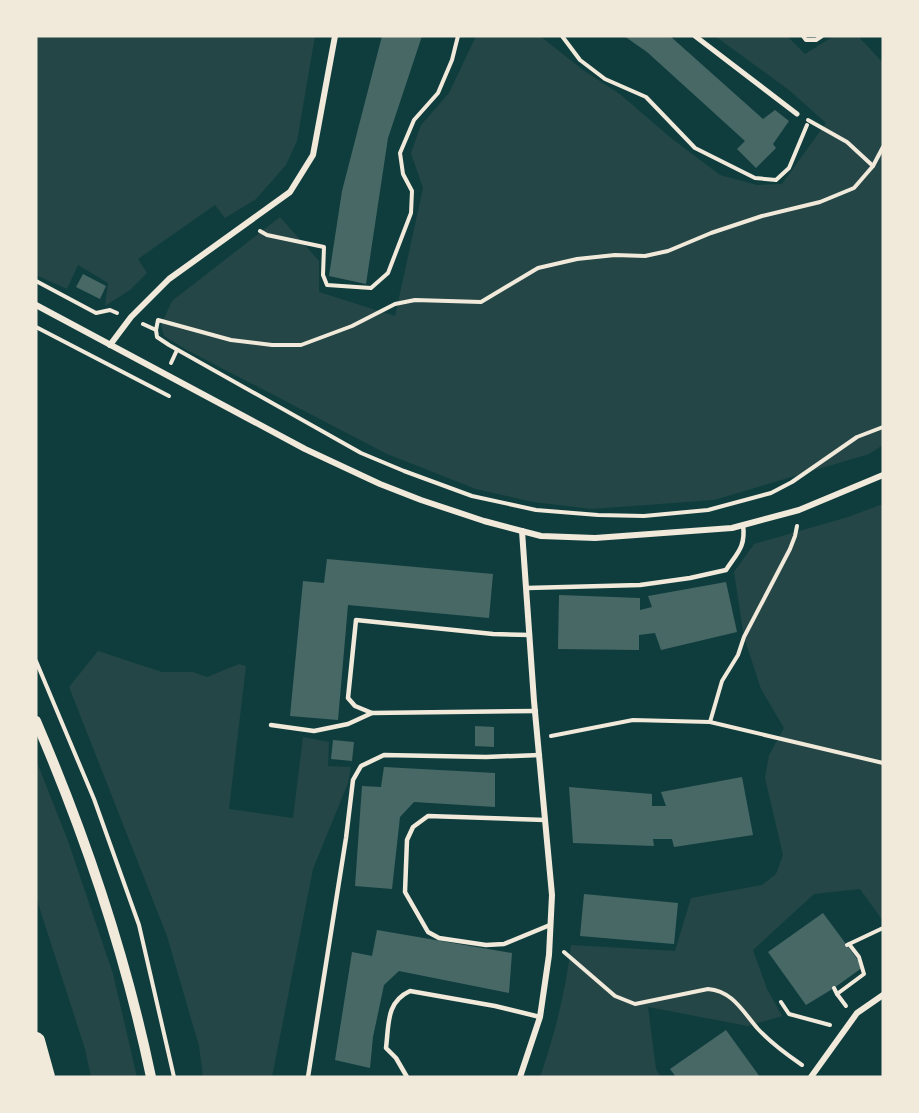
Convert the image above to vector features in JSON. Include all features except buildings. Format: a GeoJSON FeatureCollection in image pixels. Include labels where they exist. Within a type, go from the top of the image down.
{"type":"FeatureCollection","features":[{"type":"Feature","properties":{"kind":"highway"},"geometry":{"type":"LineString","coordinates":[[36,1041],[46,1077]]}},
{"type":"Feature","properties":{"kind":"street"},"geometry":{"type":"LineString","coordinates":[[110,345],[131,317],[170,279],[290,192],[313,155],[335,36]]}},
{"type":"Feature","properties":{"kind":"street"},"geometry":{"type":"LineString","coordinates":[[695,36],[797,114]]}},
{"type":"Feature","properties":{"kind":"street"},"geometry":{"type":"LineString","coordinates":[[36,305],[305,449],[380,484],[432,504],[541,536],[595,538],[732,528],[799,510],[883,475]]}},
{"type":"Feature","properties":{"kind":"street"},"geometry":{"type":"LineString","coordinates":[[520,1077],[540,1017],[552,895],[522,531]]}},
{"type":"Feature","properties":{"kind":"street"},"geometry":{"type":"LineString","coordinates":[[36,721],[68,797],[103,895],[136,1007],[152,1077]]}},
{"type":"Feature","properties":{"kind":"street"},"geometry":{"type":"LineString","coordinates":[[811,1077],[857,1013],[883,995]]}},
{"type":"Feature","properties":{"kind":"lane"},"geometry":{"type":"LineString","coordinates":[[527,588],[640,585],[726,570],[742,547],[745,539],[743,525]]}},
{"type":"Feature","properties":{"kind":"lane"},"geometry":{"type":"LineString","coordinates":[[530,635],[493,634],[356,620],[348,698],[355,706],[372,713],[536,711]]}},
{"type":"Feature","properties":{"kind":"lane"},"geometry":{"type":"LineString","coordinates":[[272,725],[314,731],[348,724],[372,713]]}},
{"type":"Feature","properties":{"kind":"lane"},"geometry":{"type":"LineString","coordinates":[[308,1077],[353,780],[361,766],[384,755],[486,757],[540,755]]}},
{"type":"Feature","properties":{"kind":"lane"},"geometry":{"type":"LineString","coordinates":[[545,820],[428,816],[413,827],[406,840],[405,892],[428,932],[439,938],[486,945],[504,944],[550,925]]}},
{"type":"Feature","properties":{"kind":"lane"},"geometry":{"type":"LineString","coordinates":[[407,1077],[396,1058],[386,1048],[392,1007],[399,996],[410,991],[495,1006],[540,1017]]}},
{"type":"Feature","properties":{"kind":"path"},"geometry":{"type":"LineString","coordinates":[[246,223],[267,235],[324,247],[323,275],[327,285],[371,288],[388,273],[411,213],[412,191],[403,174],[400,153],[414,120],[438,93],[452,60],[458,36]]}},
{"type":"Feature","properties":{"kind":"path"},"geometry":{"type":"LineString","coordinates":[[561,36],[580,60],[605,79],[646,97],[695,148],[755,178],[776,180],[789,168],[808,120]]}},
{"type":"Feature","properties":{"kind":"path"},"geometry":{"type":"LineString","coordinates":[[803,36],[806,40],[816,40],[822,36]]}},
{"type":"Feature","properties":{"kind":"path"},"geometry":{"type":"LineString","coordinates":[[797,114],[847,142],[873,166]]}},
{"type":"Feature","properties":{"kind":"path"},"geometry":{"type":"LineString","coordinates":[[883,147],[873,166],[854,188],[820,202],[762,216],[711,233],[668,251],[645,256],[615,255],[577,259],[538,268],[481,302],[415,300],[395,304],[352,326],[301,345],[272,345],[231,340],[158,320],[156,330],[157,337],[177,350],[361,453],[483,499],[536,510],[644,516],[708,510],[771,493],[792,482],[857,437],[883,427]]}},
{"type":"Feature","properties":{"kind":"path"},"geometry":{"type":"LineString","coordinates":[[36,281],[96,313],[110,310],[131,317],[156,330]]}},
{"type":"Feature","properties":{"kind":"path"},"geometry":{"type":"LineString","coordinates":[[36,327],[156,389]]}},
{"type":"Feature","properties":{"kind":"path"},"geometry":{"type":"LineString","coordinates":[[710,722],[722,681],[738,655],[744,637],[790,549],[797,525]]}},
{"type":"Feature","properties":{"kind":"path"},"geometry":{"type":"LineString","coordinates":[[540,755],[550,737],[633,720],[710,722],[883,763]]}},
{"type":"Feature","properties":{"kind":"path"},"geometry":{"type":"LineString","coordinates":[[837,994],[864,974],[859,957],[848,944],[883,928]]}},
{"type":"Feature","properties":{"kind":"path"},"geometry":{"type":"LineString","coordinates":[[549,940],[615,996],[635,1004],[708,989],[720,990],[737,1003],[759,1030],[802,1065]]}},
{"type":"Feature","properties":{"kind":"path"},"geometry":{"type":"LineString","coordinates":[[834,988],[846,1007]]}},
{"type":"Feature","properties":{"kind":"path"},"geometry":{"type":"LineString","coordinates":[[782,1002],[789,1014],[831,1025]]}},
{"type":"Feature","properties":{"kind":"shaded area"},"geometry":{"type":"Polygon","coordinates":[[[36,36],[315,36],[297,141],[286,165],[256,199],[225,218],[215,205],[138,259],[147,273],[130,290],[105,306],[108,283],[78,265],[67,289],[36,275],[36,36]]]}},
{"type":"Feature","properties":{"kind":"shaded area"},"geometry":{"type":"Polygon","coordinates":[[[476,36],[540,36],[583,70],[621,95],[671,138],[720,175],[757,185],[782,184],[826,123],[789,90],[715,36],[787,36],[805,54],[834,36],[858,36],[883,63],[883,445],[869,454],[714,500],[592,509],[533,502],[476,489],[387,454],[164,336],[161,325],[172,301],[280,217],[319,261],[319,292],[395,316],[423,188],[411,153],[421,125],[449,93],[476,36]]]}},
{"type":"Feature","properties":{"kind":"shaded area"},"geometry":{"type":"Polygon","coordinates":[[[883,504],[883,921],[860,889],[814,894],[753,950],[767,989],[782,1016],[748,1026],[648,1007],[656,1069],[661,1077],[540,1077],[559,1012],[571,945],[675,951],[691,898],[762,885],[776,874],[783,855],[765,778],[769,755],[784,728],[761,689],[744,637],[734,572],[754,544],[848,517],[883,504]]]}},
{"type":"Feature","properties":{"kind":"shaded area"},"geometry":{"type":"Polygon","coordinates":[[[98,651],[162,672],[193,672],[207,677],[239,664],[246,666],[229,809],[293,818],[303,737],[329,742],[328,766],[351,767],[348,783],[313,869],[272,1077],[203,1077],[199,1046],[167,936],[69,687],[98,651]]]}},
{"type":"Feature","properties":{"kind":"shaded area"},"geometry":{"type":"Polygon","coordinates":[[[36,760],[68,841],[113,974],[137,1077],[91,1077],[85,1049],[36,897],[36,760]]]}}]}
